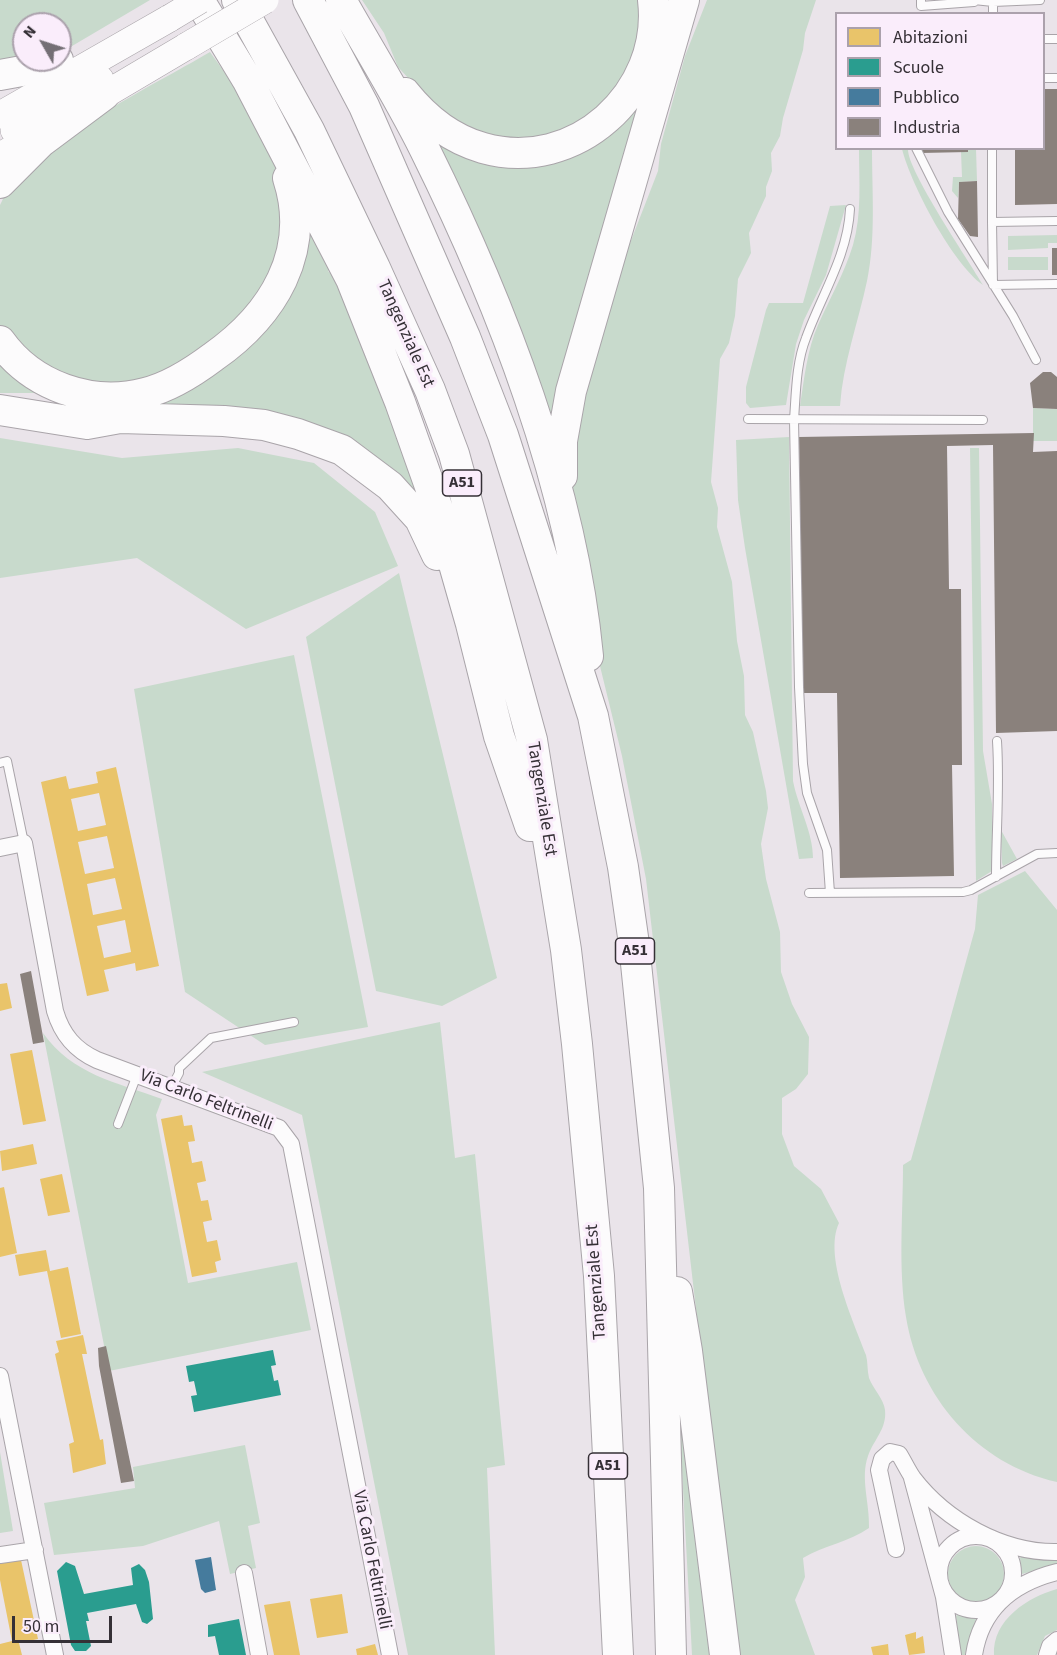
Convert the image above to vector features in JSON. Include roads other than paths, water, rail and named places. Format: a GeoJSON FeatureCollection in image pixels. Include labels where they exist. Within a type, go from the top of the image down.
{"type":"FeatureCollection","features":[{"type":"Feature","properties":{"kind":"highway"},"geometry":{"type":"LineString","coordinates":[[0,138],[200,0],[248,81],[355,289],[400,402],[439,512],[471,624],[499,736],[522,798],[566,950]]}},
{"type":"Feature","properties":{"kind":"highway"},"geometry":{"type":"LineString","coordinates":[[72,55],[235,0]]}},
{"type":"Feature","properties":{"kind":"highway","name":"Tangenziale Est"},"geometry":{"type":"LineString","coordinates":[[235,0],[309,130],[430,390],[454,454],[532,740],[566,950],[598,1276],[618,1655]]}},
{"type":"Feature","properties":{"kind":"highway"},"geometry":{"type":"LineString","coordinates":[[0,115],[173,20],[265,0]]}},
{"type":"Feature","properties":{"kind":"highway","name":"A51"},"geometry":{"type":"LineString","coordinates":[[308,0],[364,106],[469,348],[503,435],[593,716],[623,867],[633,933],[659,1188],[671,1655]]}},
{"type":"Feature","properties":{"kind":"highway"},"geometry":{"type":"LineString","coordinates":[[341,0],[425,150],[489,293],[532,406],[562,500],[584,611],[593,716]]}},
{"type":"Feature","properties":{"kind":"highway"},"geometry":{"type":"LineString","coordinates":[[348,0],[398,84],[424,114],[448,132],[477,146],[525,152],[559,146],[583,137],[600,126],[627,98],[647,64],[654,28],[653,0]]}},
{"type":"Feature","properties":{"kind":"highway"},"geometry":{"type":"LineString","coordinates":[[562,500],[562,441],[571,391],[684,0]]}},
{"type":"Feature","properties":{"kind":"highway"},"geometry":{"type":"LineString","coordinates":[[639,160],[659,111],[693,0]]}},
{"type":"Feature","properties":{"kind":"highway"},"geometry":{"type":"LineString","coordinates":[[0,183],[41,142],[104,95],[173,20]]}},
{"type":"Feature","properties":{"kind":"highway"},"geometry":{"type":"LineString","coordinates":[[0,75],[16,72]]}},
{"type":"Feature","properties":{"kind":"highway"},"geometry":{"type":"LineString","coordinates":[[0,97],[42,72]]}},
{"type":"Feature","properties":{"kind":"highway"},"geometry":{"type":"LineString","coordinates":[[0,340],[19,363],[49,383],[87,395],[128,396],[162,387],[203,364],[237,339],[260,316],[273,299],[289,265],[296,234],[296,220],[289,181],[248,81]]}},
{"type":"Feature","properties":{"kind":"highway"},"geometry":{"type":"LineString","coordinates":[[0,156],[104,95]]}},
{"type":"Feature","properties":{"kind":"highway"},"geometry":{"type":"LineString","coordinates":[[0,400],[120,418],[224,421],[264,425],[342,450],[390,486],[420,519],[471,624]]}},
{"type":"Feature","properties":{"kind":"highway"},"geometry":{"type":"LineString","coordinates":[[0,410],[87,424],[120,418]]}},
{"type":"Feature","properties":{"kind":"highway"},"geometry":{"type":"LineString","coordinates":[[659,1188],[687,1351],[725,1655]]}},
{"type":"Feature","properties":{"kind":"street"},"geometry":{"type":"LineString","coordinates":[[0,848],[24,843]]}},
{"type":"Feature","properties":{"kind":"street","name":"Via Carlo Feltrinelli"},"geometry":{"type":"LineString","coordinates":[[24,843],[59,1025],[74,1047],[85,1055],[279,1128],[291,1144],[390,1655]]}},
{"type":"Feature","properties":{"kind":"street"},"geometry":{"type":"LineString","coordinates":[[0,1376],[56,1655]]}},
{"type":"Feature","properties":{"kind":"street"},"geometry":{"type":"LineString","coordinates":[[896,1549],[879,1470],[882,1459],[890,1452],[899,1454],[912,1476],[948,1512],[1004,1548],[1013,1567],[1011,1585],[984,1622],[974,1655]]}},
{"type":"Feature","properties":{"kind":"street"},"geometry":{"type":"LineString","coordinates":[[912,1476],[940,1581],[953,1655]]}},
{"type":"Feature","properties":{"kind":"street"},"geometry":{"type":"LineString","coordinates":[[1057,1552],[1022,1549],[991,1539],[971,1536],[953,1545],[942,1559],[940,1581],[949,1598],[966,1608],[987,1608],[1024,1583],[1057,1572]]}},
{"type":"Feature","properties":{"kind":"street"},"geometry":{"type":"LineString","coordinates":[[0,1555],[35,1550]]}},
{"type":"Feature","properties":{"kind":"street"},"geometry":{"type":"LineString","coordinates":[[244,1573],[259,1655]]}},
{"type":"Feature","properties":{"kind":"street"},"geometry":{"type":"LineString","coordinates":[[1047,1655],[1050,1646],[1057,1640]]}},
{"type":"Feature","properties":{"kind":"lane"},"geometry":{"type":"LineString","coordinates":[[921,0],[921,6],[974,1],[1040,0]]}},
{"type":"Feature","properties":{"kind":"lane"},"geometry":{"type":"LineString","coordinates":[[993,2],[993,12]]}},
{"type":"Feature","properties":{"kind":"lane"},"geometry":{"type":"LineString","coordinates":[[917,150],[948,212],[1036,360]]}},
{"type":"Feature","properties":{"kind":"lane"},"geometry":{"type":"LineString","coordinates":[[992,150],[993,285]]}},
{"type":"Feature","properties":{"kind":"lane"},"geometry":{"type":"LineString","coordinates":[[830,893],[827,850],[807,793],[803,764],[798,687],[794,420],[796,384],[804,341],[834,273],[850,222],[850,208]]}},
{"type":"Feature","properties":{"kind":"lane"},"geometry":{"type":"LineString","coordinates":[[992,222],[1057,221]]}},
{"type":"Feature","properties":{"kind":"lane"},"geometry":{"type":"LineString","coordinates":[[993,285],[1057,284]]}},
{"type":"Feature","properties":{"kind":"lane"},"geometry":{"type":"LineString","coordinates":[[748,419],[982,420]]}},
{"type":"Feature","properties":{"kind":"lane"},"geometry":{"type":"LineString","coordinates":[[996,877],[996,819],[1000,786],[997,741]]}},
{"type":"Feature","properties":{"kind":"lane","name":"Via Carlo Feltrinelli"},"geometry":{"type":"LineString","coordinates":[[4,762],[24,843]]}},
{"type":"Feature","properties":{"kind":"lane"},"geometry":{"type":"LineString","coordinates":[[809,893],[963,892],[1037,854],[1057,853]]}},
{"type":"Feature","properties":{"kind":"lane"},"geometry":{"type":"LineString","coordinates":[[171,1088],[179,1073],[179,1068],[211,1038],[294,1022]]}},
{"type":"Feature","properties":{"kind":"lane"},"geometry":{"type":"LineString","coordinates":[[118,1124],[137,1075]]}}]}
